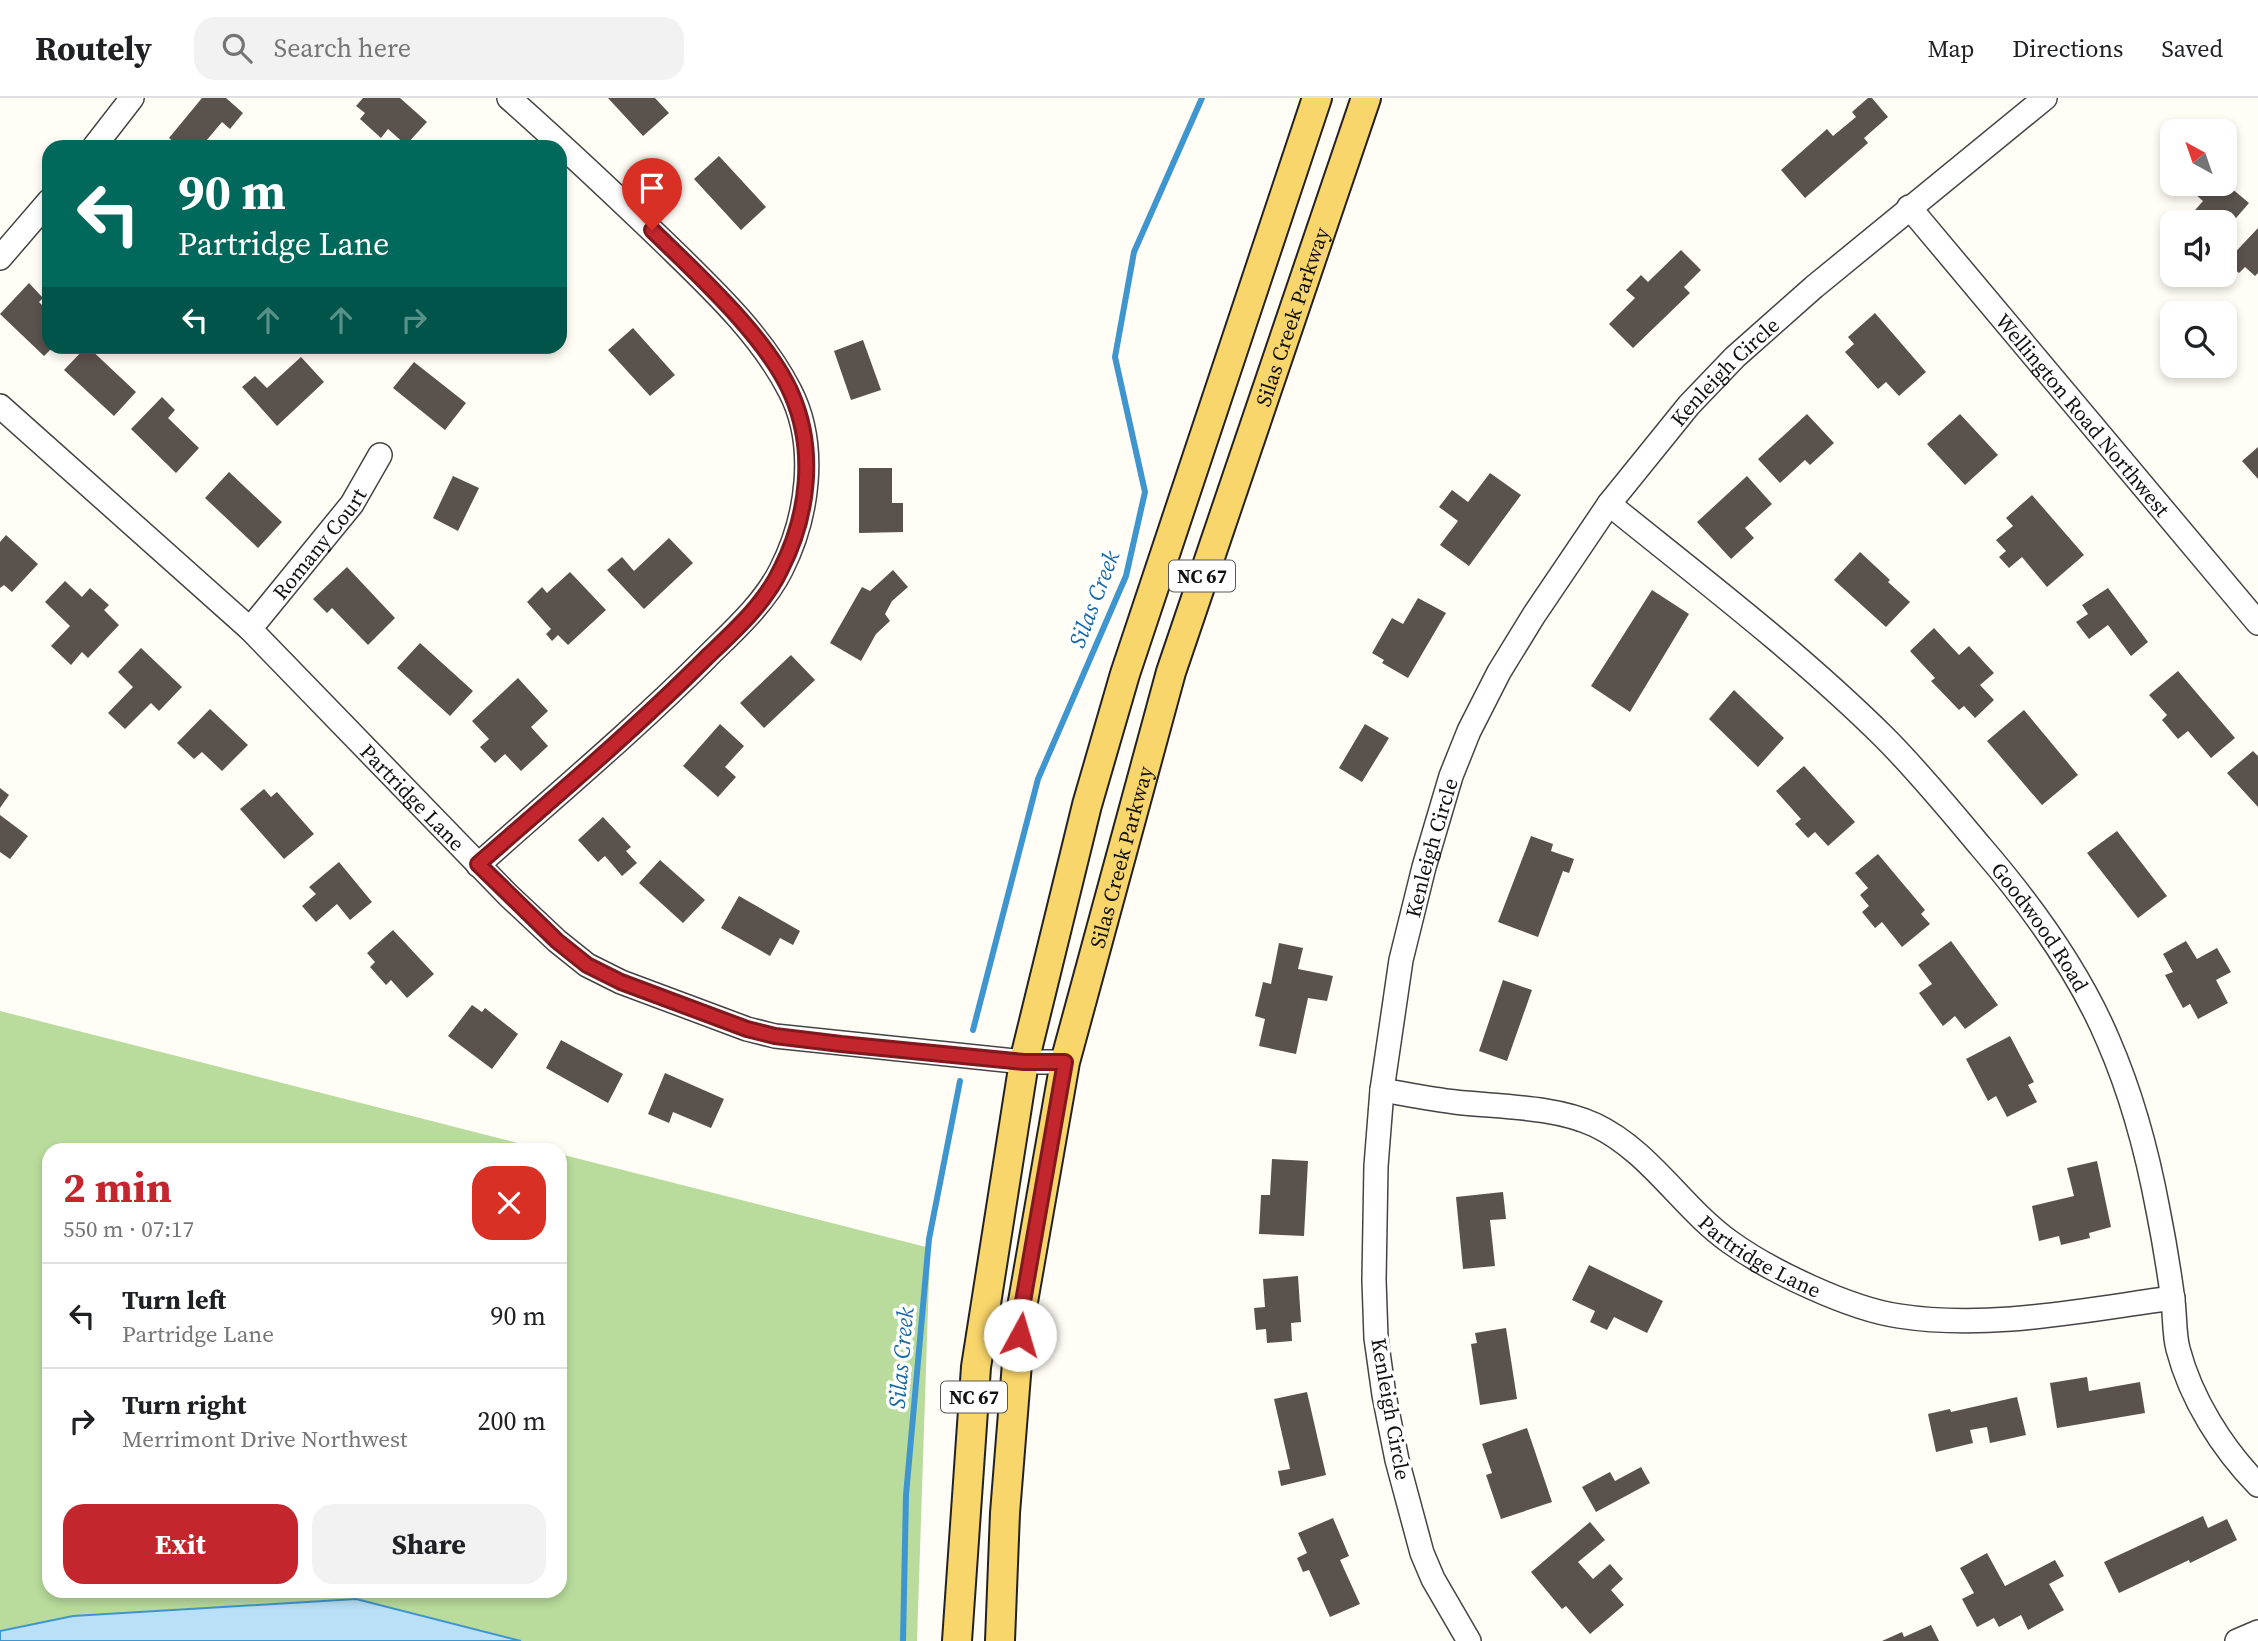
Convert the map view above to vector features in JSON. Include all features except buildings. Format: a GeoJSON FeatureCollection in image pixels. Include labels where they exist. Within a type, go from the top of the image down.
{"type":"FeatureCollection","features":[{"type":"Feature","properties":{"kind":"main road","name":"Silas Creek Parkway"},"geometry":{"type":"LineString","coordinates":[[957,1641],[976,1367],[1024,1062],[1087,805],[1125,674],[1317,98]]}},
{"type":"Feature","properties":{"kind":"main road","name":"Silas Creek Parkway"},"geometry":{"type":"LineString","coordinates":[[1000,1641],[1005,1513],[1021,1313],[1065,1062],[1171,672],[1366,98]]}},
{"type":"Feature","properties":{"kind":"street"},"geometry":{"type":"LineString","coordinates":[[99,140],[132,98]]}},
{"type":"Feature","properties":{"kind":"street"},"geometry":{"type":"LineString","coordinates":[[509,98],[556,140]]}},
{"type":"Feature","properties":{"kind":"street","name":"Kenleigh Circle"},"geometry":{"type":"LineString","coordinates":[[1469,1641],[1451,1613],[1422,1553],[1397,1460],[1376,1338],[1374,1280],[1376,1166],[1382,1090],[1401,960],[1423,867],[1451,776],[1469,731],[1499,672],[1534,615],[1609,504],[1689,405],[1735,357],[1909,208],[2045,98]]}},
{"type":"Feature","properties":{"kind":"street"},"geometry":{"type":"LineString","coordinates":[[478,864],[673,691],[765,595],[780,572],[792,545],[806,478],[807,450],[802,421],[791,393],[772,361],[743,323],[689,267],[567,150]]}},
{"type":"Feature","properties":{"kind":"street","name":"Wellington Road Northwest"},"geometry":{"type":"LineString","coordinates":[[1909,208],[2258,622]]}},
{"type":"Feature","properties":{"kind":"street"},"geometry":{"type":"LineString","coordinates":[[0,258],[42,209]]}},
{"type":"Feature","properties":{"kind":"street","name":"Partridge Lane"},"geometry":{"type":"LineString","coordinates":[[0,406],[250,629],[478,864],[557,941],[587,965],[621,982],[734,1024],[775,1036],[1024,1062],[1065,1062]]}},
{"type":"Feature","properties":{"kind":"street","name":"Romany Court"},"geometry":{"type":"LineString","coordinates":[[250,629],[352,505],[380,454]]}},
{"type":"Feature","properties":{"kind":"street","name":"Goodwood Road"},"geometry":{"type":"LineString","coordinates":[[1609,504],[1830,686],[1885,739],[2003,872],[2045,929],[2076,978],[2107,1037],[2128,1090],[2142,1136],[2158,1210],[2177,1346],[2186,1373],[2202,1408],[2222,1441],[2258,1485]]}},
{"type":"Feature","properties":{"kind":"street","name":"Partridge Lane"},"geometry":{"type":"LineString","coordinates":[[1382,1090],[1451,1102],[1567,1116],[1594,1125],[1618,1138],[1640,1155],[1708,1225],[1731,1243],[1806,1285],[1860,1306],[1896,1316],[1934,1320],[2030,1316],[2172,1298]]}},
{"type":"Feature","properties":{"kind":"street"},"geometry":{"type":"LineString","coordinates":[[2237,1641],[2258,1632]]}},
{"type":"Feature","properties":{"kind":"green space"},"geometry":{"type":"Polygon","coordinates":[[[0,1011],[518,1143],[42,1143],[42,1598],[567,1598],[567,1156],[930,1248],[917,1641],[0,1641],[0,1011]]]}},
{"type":"Feature","properties":{"kind":"water"},"geometry":{"type":"Polygon","coordinates":[[[356,1599],[521,1641],[0,1641],[0,1631],[73,1616],[356,1599]]]}},
{"type":"Feature","properties":{"kind":"waterway","name":"Silas Creek"},"geometry":{"type":"LineString","coordinates":[[973,1030],[1038,779],[1126,576],[1145,492],[1115,357],[1134,252],[1202,98]]}},
{"type":"Feature","properties":{"kind":"waterway","name":"Silas Creek"},"geometry":{"type":"LineString","coordinates":[[903,1641],[906,1495],[929,1239],[960,1081]]}},
{"type":"Feature","properties":{"kind":"route"},"geometry":{"type":"LineString","coordinates":[[652,230],[743,323],[772,361],[791,393],[802,421],[807,450],[800,516],[792,545],[780,572],[765,595],[734,630],[673,691],[478,864],[557,941],[587,965],[621,982],[747,1029],[775,1036],[841,1044],[1024,1062],[1065,1062],[1049,1166],[1021,1313],[1020,1335]]}}]}
